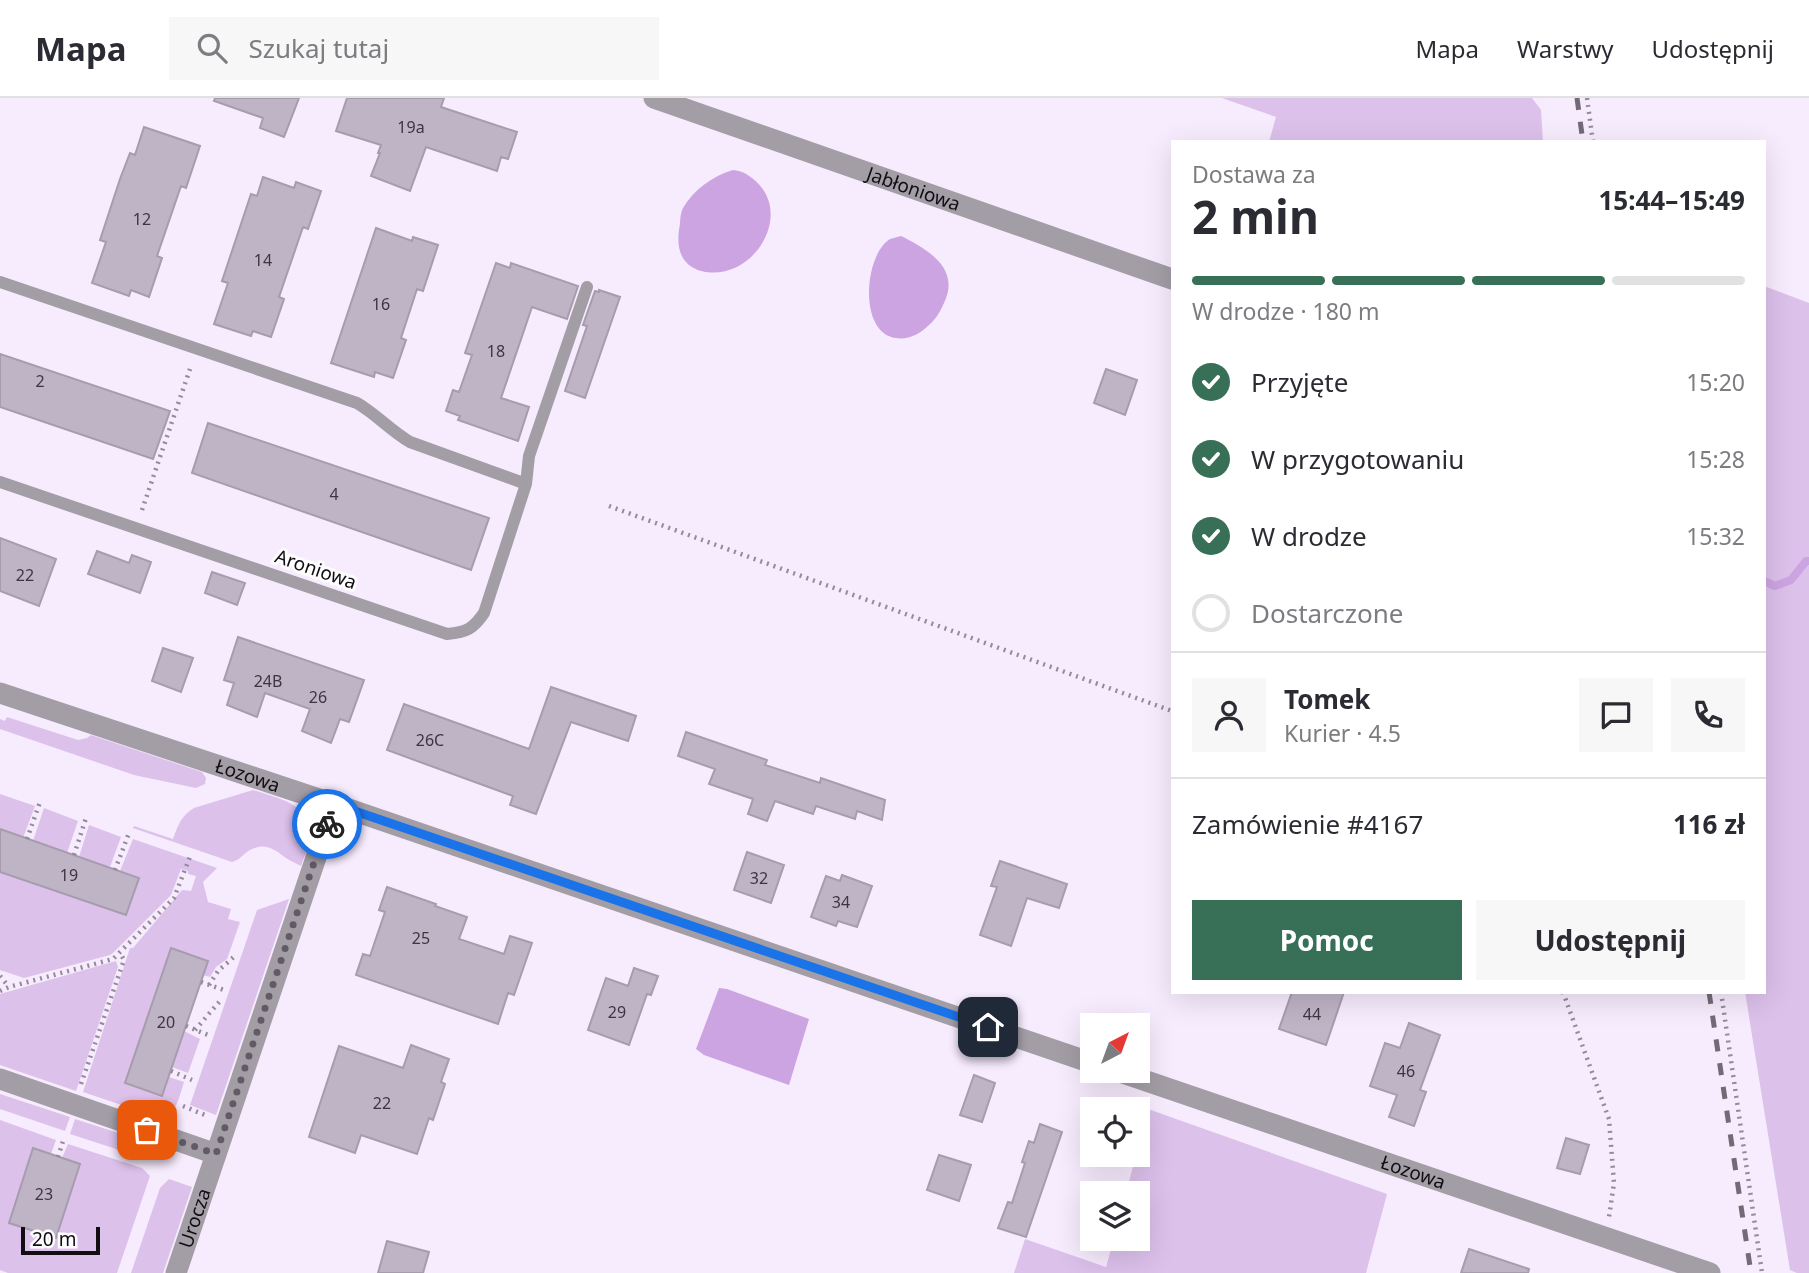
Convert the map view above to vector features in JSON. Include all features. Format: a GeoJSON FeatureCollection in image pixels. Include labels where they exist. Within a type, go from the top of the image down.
{"type":"FeatureCollection","features":[{"type":"Feature","properties":{"kind":"street","name":"Jabłoniowa"},"geometry":{"type":"LineString","coordinates":[[654,98],[1171,279]]}},
{"type":"Feature","properties":{"kind":"street","name":"Łozowa"},"geometry":{"type":"LineString","coordinates":[[0,693],[1080,1059]]}},
{"type":"Feature","properties":{"kind":"street","name":"Urocza"},"geometry":{"type":"LineString","coordinates":[[176,1273],[334,804]]}},
{"type":"Feature","properties":{"kind":"street"},"geometry":{"type":"LineString","coordinates":[[0,1079],[216,1154]]}},
{"type":"Feature","properties":{"kind":"street","name":"Łozowa"},"geometry":{"type":"LineString","coordinates":[[1150,1083],[1710,1273]]}},
{"type":"Feature","properties":{"kind":"lane"},"geometry":{"type":"LineString","coordinates":[[0,282],[357,403],[410,442],[526,484]]}},
{"type":"Feature","properties":{"kind":"lane","name":"Aroniowa"},"geometry":{"type":"LineString","coordinates":[[0,482],[447,634],[462,633],[475,626],[484,613],[526,484],[529,456],[587,287]]}},
{"type":"Feature","properties":{"kind":"path"},"geometry":{"type":"LineString","coordinates":[[1587,98],[1593,140]]}},
{"type":"Feature","properties":{"kind":"path"},"geometry":{"type":"LineString","coordinates":[[136,528],[197,349]]}},
{"type":"Feature","properties":{"kind":"path"},"geometry":{"type":"LineString","coordinates":[[609,506],[1171,711]]}},
{"type":"Feature","properties":{"kind":"path"},"geometry":{"type":"LineString","coordinates":[[27,839],[40,802]]}},
{"type":"Feature","properties":{"kind":"path"},"geometry":{"type":"LineString","coordinates":[[74,855],[86,818]]}},
{"type":"Feature","properties":{"kind":"path"},"geometry":{"type":"LineString","coordinates":[[116,870],[129,833]]}},
{"type":"Feature","properties":{"kind":"path"},"geometry":{"type":"LineString","coordinates":[[0,991],[113,959],[174,898],[191,854]]}},
{"type":"Feature","properties":{"kind":"path"},"geometry":{"type":"LineString","coordinates":[[74,1105],[124,960],[120,953]]}},
{"type":"Feature","properties":{"kind":"path"},"geometry":{"type":"LineString","coordinates":[[209,985],[218,971],[236,955]]}},
{"type":"Feature","properties":{"kind":"path"},"geometry":{"type":"LineString","coordinates":[[0,976],[9,987]]}},
{"type":"Feature","properties":{"kind":"path"},"geometry":{"type":"LineString","coordinates":[[201,982],[224,989]]}},
{"type":"Feature","properties":{"kind":"path"},"geometry":{"type":"LineString","coordinates":[[1564,994],[1609,1119],[1614,1183],[1605,1238]]}},
{"type":"Feature","properties":{"kind":"path"},"geometry":{"type":"LineString","coordinates":[[1721,994],[1762,1273]]}},
{"type":"Feature","properties":{"kind":"path"},"geometry":{"type":"LineString","coordinates":[[195,1030],[220,1000]]}},
{"type":"Feature","properties":{"kind":"path"},"geometry":{"type":"LineString","coordinates":[[186,1026],[208,1035]]}},
{"type":"Feature","properties":{"kind":"path"},"geometry":{"type":"LineString","coordinates":[[171,1072],[192,1080]]}},
{"type":"Feature","properties":{"kind":"path"},"geometry":{"type":"LineString","coordinates":[[58,1157],[64,1138]]}},
{"type":"Feature","properties":{"kind":"shaded area"},"geometry":{"type":"Polygon","coordinates":[[[1222,98],[1532,98],[1541,110],[1543,140],[1270,140],[1276,117],[1222,98]]]}},
{"type":"Feature","properties":{"kind":"shaded area"},"geometry":{"type":"Polygon","coordinates":[[[733,170],[750,176],[765,192],[770,209],[769,226],[763,242],[752,256],[737,267],[720,272],[701,271],[687,264],[680,252],[680,217],[687,201],[705,184],[733,170]]]}},
{"type":"Feature","properties":{"kind":"shaded area"},"geometry":{"type":"Polygon","coordinates":[[[901,236],[939,261],[948,280],[948,291],[941,309],[931,323],[918,334],[896,338],[884,333],[875,323],[869,293],[870,276],[881,248],[890,239],[901,236]]]}},
{"type":"Feature","properties":{"kind":"shaded area"},"geometry":{"type":"Polygon","coordinates":[[[1766,287],[1809,303],[1809,1273],[1790,1270],[1745,994],[1766,994],[1766,287]]]}},
{"type":"Feature","properties":{"kind":"shaded area"},"geometry":{"type":"Polygon","coordinates":[[[7,717],[78,740],[91,735],[202,772],[206,778],[205,784],[196,788],[134,775],[0,729],[0,719],[5,721],[7,717]]]}},
{"type":"Feature","properties":{"kind":"shaded area"},"geometry":{"type":"Polygon","coordinates":[[[253,790],[293,805],[307,818],[310,839],[301,866],[265,847],[250,850],[232,862],[133,828],[134,826],[173,839],[180,821],[194,808],[253,790]]]}},
{"type":"Feature","properties":{"kind":"shaded area"},"geometry":{"type":"Polygon","coordinates":[[[0,794],[35,806],[23,838],[0,830],[0,794]]]}},
{"type":"Feature","properties":{"kind":"shaded area"},"geometry":{"type":"Polygon","coordinates":[[[44,808],[78,821],[67,853],[33,841],[44,808]]]}},
{"type":"Feature","properties":{"kind":"shaded area"},"geometry":{"type":"Polygon","coordinates":[[[89,825],[121,837],[110,867],[79,857],[89,825]]]}},
{"type":"Feature","properties":{"kind":"shaded area"},"geometry":{"type":"Polygon","coordinates":[[[133,839],[217,868],[203,882],[208,902],[231,909],[228,919],[240,922],[227,959],[216,967],[210,977],[203,975],[208,961],[171,949],[125,1083],[162,1096],[169,1077],[184,1082],[172,1111],[162,1116],[154,1116],[83,1092],[130,948],[133,948],[182,890],[191,891],[196,876],[181,869],[171,895],[110,955],[24,978],[0,970],[0,872],[139,878],[120,871],[133,839]]]}},
{"type":"Feature","properties":{"kind":"shaded area"},"geometry":{"type":"Polygon","coordinates":[[[289,899],[216,1115],[190,1105],[257,910],[289,899]]]}},
{"type":"Feature","properties":{"kind":"shaded area"},"geometry":{"type":"Polygon","coordinates":[[[116,961],[118,967],[76,1091],[0,1065],[0,994],[116,961]]]}},
{"type":"Feature","properties":{"kind":"shaded area"},"geometry":{"type":"Polygon","coordinates":[[[719,988],[809,1019],[789,1085],[704,1055],[696,1049],[719,988]]]}},
{"type":"Feature","properties":{"kind":"shaded area"},"geometry":{"type":"Polygon","coordinates":[[[184,1031],[200,1039],[188,1073],[172,1067],[184,1031]]]}},
{"type":"Feature","properties":{"kind":"shaded area"},"geometry":{"type":"Polygon","coordinates":[[[0,1094],[70,1117],[65,1131],[0,1109],[0,1094]]]}},
{"type":"Feature","properties":{"kind":"shaded area"},"geometry":{"type":"Polygon","coordinates":[[[1150,1110],[1387,1194],[1366,1273],[1014,1273],[1025,1239],[1106,1267],[1111,1251],[1150,1251],[1150,1181],[1129,1181],[1133,1167],[1150,1167],[1150,1110]]]}},
{"type":"Feature","properties":{"kind":"shaded area"},"geometry":{"type":"Polygon","coordinates":[[[75,1119],[161,1144],[156,1157],[150,1160],[70,1134],[75,1119]]]}},
{"type":"Feature","properties":{"kind":"shaded area"},"geometry":{"type":"Polygon","coordinates":[[[0,1120],[56,1140],[51,1154],[33,1149],[9,1223],[56,1238],[80,1165],[62,1158],[68,1144],[142,1168],[150,1176],[117,1273],[8,1273],[0,1270],[0,1120]]]}},
{"type":"Feature","properties":{"kind":"shaded area"},"geometry":{"type":"Polygon","coordinates":[[[169,1179],[192,1187],[163,1273],[131,1273],[160,1188],[169,1179]]]}},
{"type":"Feature","properties":{"kind":"building"},"geometry":{"type":"Polygon","coordinates":[[[215,98],[299,98],[284,137],[260,128],[263,118],[214,101],[215,98]]]}},
{"type":"Feature","properties":{"kind":"building"},"geometry":{"type":"Polygon","coordinates":[[[347,98],[444,98],[441,107],[517,132],[508,159],[501,157],[497,171],[426,147],[410,191],[371,176],[381,145],[336,131],[347,98]]]}},
{"type":"Feature","properties":{"kind":"building"},"geometry":{"type":"Polygon","coordinates":[[[144,127],[200,146],[186,188],[181,186],[157,256],[162,258],[149,297],[131,290],[129,296],[92,283],[106,242],[100,240],[120,179],[130,153],[135,155],[144,127]]]}},
{"type":"Feature","properties":{"kind":"building"},"geometry":{"type":"Polygon","coordinates":[[[263,177],[294,188],[296,182],[321,191],[308,229],[303,227],[279,297],[284,299],[271,337],[253,331],[251,336],[214,324],[228,283],[222,281],[251,194],[257,196],[263,177]]]}},
{"type":"Feature","properties":{"kind":"building"},"geometry":{"type":"Polygon","coordinates":[[[376,228],[412,241],[413,237],[438,245],[423,291],[417,289],[401,338],[406,340],[393,378],[375,372],[374,377],[331,363],[376,228]]]}},
{"type":"Feature","properties":{"kind":"building"},"geometry":{"type":"Polygon","coordinates":[[[496,263],[510,268],[511,263],[578,286],[567,319],[532,307],[501,398],[529,407],[518,441],[458,420],[460,416],[446,411],[453,390],[459,392],[472,355],[465,353],[496,263]]]}},
{"type":"Feature","properties":{"kind":"building"},"geometry":{"type":"Polygon","coordinates":[[[595,291],[620,297],[585,398],[565,391],[587,326],[583,325],[595,291]]]}},
{"type":"Feature","properties":{"kind":"building"},"geometry":{"type":"Polygon","coordinates":[[[0,354],[170,411],[153,459],[0,407],[0,354]]]}},
{"type":"Feature","properties":{"kind":"building"},"geometry":{"type":"Polygon","coordinates":[[[1106,369],[1137,380],[1125,415],[1094,403],[1106,369]]]}},
{"type":"Feature","properties":{"kind":"building"},"geometry":{"type":"Polygon","coordinates":[[[208,423],[489,518],[471,570],[192,473],[208,423]]]}},
{"type":"Feature","properties":{"kind":"building"},"geometry":{"type":"Polygon","coordinates":[[[0,538],[56,559],[39,606],[0,591],[0,538]]]}},
{"type":"Feature","properties":{"kind":"building"},"geometry":{"type":"Polygon","coordinates":[[[97,551],[129,563],[132,555],[151,562],[140,593],[88,574],[97,551]]]}},
{"type":"Feature","properties":{"kind":"building"},"geometry":{"type":"Polygon","coordinates":[[[212,572],[245,583],[237,605],[205,593],[212,572]]]}},
{"type":"Feature","properties":{"kind":"building"},"geometry":{"type":"Polygon","coordinates":[[[238,637],[364,680],[349,722],[340,719],[331,743],[302,731],[310,709],[265,693],[257,717],[227,705],[234,683],[224,680],[238,637]]]}},
{"type":"Feature","properties":{"kind":"building"},"geometry":{"type":"Polygon","coordinates":[[[163,648],[193,658],[181,692],[152,681],[163,648]]]}},
{"type":"Feature","properties":{"kind":"building"},"geometry":{"type":"Polygon","coordinates":[[[551,687],[636,716],[628,741],[571,722],[536,814],[510,805],[513,796],[387,750],[404,704],[529,749],[551,687]]]}},
{"type":"Feature","properties":{"kind":"building"},"geometry":{"type":"Polygon","coordinates":[[[686,732],[767,760],[765,765],[820,783],[821,778],[885,800],[882,820],[857,811],[855,819],[816,806],[813,814],[775,801],[767,821],[748,814],[753,799],[709,784],[715,769],[678,756],[686,732]]]}},
{"type":"Feature","properties":{"kind":"building"},"geometry":{"type":"Polygon","coordinates":[[[0,829],[139,878],[126,915],[0,872],[0,829]]]}},
{"type":"Feature","properties":{"kind":"building"},"geometry":{"type":"Polygon","coordinates":[[[747,852],[784,865],[771,903],[734,890],[747,852]]]}},
{"type":"Feature","properties":{"kind":"building"},"geometry":{"type":"Polygon","coordinates":[[[1000,861],[1067,884],[1059,908],[1027,898],[1011,946],[980,935],[997,887],[991,886],[1000,861]]]}},
{"type":"Feature","properties":{"kind":"building"},"geometry":{"type":"Polygon","coordinates":[[[842,875],[872,886],[857,927],[838,921],[836,926],[811,917],[826,876],[840,881],[842,875]]]}},
{"type":"Feature","properties":{"kind":"building"},"geometry":{"type":"Polygon","coordinates":[[[387,887],[467,917],[459,939],[504,954],[510,936],[532,943],[514,995],[508,993],[498,1024],[356,975],[363,954],[370,956],[385,912],[379,910],[387,887]]]}},
{"type":"Feature","properties":{"kind":"building"},"geometry":{"type":"Polygon","coordinates":[[[171,948],[208,961],[162,1096],[125,1083],[171,948]]]}},
{"type":"Feature","properties":{"kind":"building"},"geometry":{"type":"Polygon","coordinates":[[[634,968],[658,976],[651,995],[647,994],[629,1045],[588,1030],[606,978],[628,986],[634,968]]]}},
{"type":"Feature","properties":{"kind":"building"},"geometry":{"type":"Polygon","coordinates":[[[1291,994],[1343,994],[1326,1045],[1279,1029],[1291,994]]]}},
{"type":"Feature","properties":{"kind":"building"},"geometry":{"type":"Polygon","coordinates":[[[1409,1023],[1440,1035],[1420,1090],[1426,1092],[1414,1126],[1389,1117],[1397,1095],[1370,1086],[1385,1043],[1400,1048],[1409,1023]]]}},
{"type":"Feature","properties":{"kind":"building"},"geometry":{"type":"Polygon","coordinates":[[[411,1045],[449,1059],[441,1082],[445,1084],[433,1120],[429,1118],[417,1154],[361,1135],[355,1153],[309,1137],[339,1046],[403,1068],[411,1045]]]}},
{"type":"Feature","properties":{"kind":"building"},"geometry":{"type":"Polygon","coordinates":[[[974,1075],[995,1083],[982,1122],[960,1115],[974,1075]]]}},
{"type":"Feature","properties":{"kind":"building"},"geometry":{"type":"Polygon","coordinates":[[[1040,1124],[1062,1132],[1026,1237],[998,1228],[1008,1202],[1012,1203],[1029,1141],[1034,1143],[1040,1124]]]}},
{"type":"Feature","properties":{"kind":"building"},"geometry":{"type":"Polygon","coordinates":[[[1566,1138],[1589,1145],[1580,1174],[1557,1168],[1566,1138]]]}},
{"type":"Feature","properties":{"kind":"building"},"geometry":{"type":"Polygon","coordinates":[[[33,1148],[80,1164],[56,1238],[9,1223],[33,1148]]]}},
{"type":"Feature","properties":{"kind":"building"},"geometry":{"type":"Polygon","coordinates":[[[939,1155],[971,1165],[959,1201],[927,1190],[939,1155]]]}},
{"type":"Feature","properties":{"kind":"building"},"geometry":{"type":"Polygon","coordinates":[[[387,1241],[429,1252],[423,1273],[378,1273],[387,1241]]]}},
{"type":"Feature","properties":{"kind":"building"},"geometry":{"type":"Polygon","coordinates":[[[1469,1249],[1529,1269],[1528,1273],[1461,1273],[1469,1249]]]}},
{"type":"Feature","properties":{"kind":"waterway"},"geometry":{"type":"LineString","coordinates":[[1766,582],[1775,586],[1791,580],[1806,561],[1809,561]]}},
{"type":"Feature","properties":{"kind":"railway"},"geometry":{"type":"LineString","coordinates":[[1577,98],[1583,140]]}},
{"type":"Feature","properties":{"kind":"railway"},"geometry":{"type":"LineString","coordinates":[[1709,994],[1751,1273]]}},
{"type":"Feature","properties":{"kind":"way so far"},"geometry":{"type":"LineString","coordinates":[[147,1130],[216,1154],[327,824]]}},
{"type":"Feature","properties":{"kind":"route"},"geometry":{"type":"LineString","coordinates":[[327,824],[334,804],[988,1027]]}}]}
